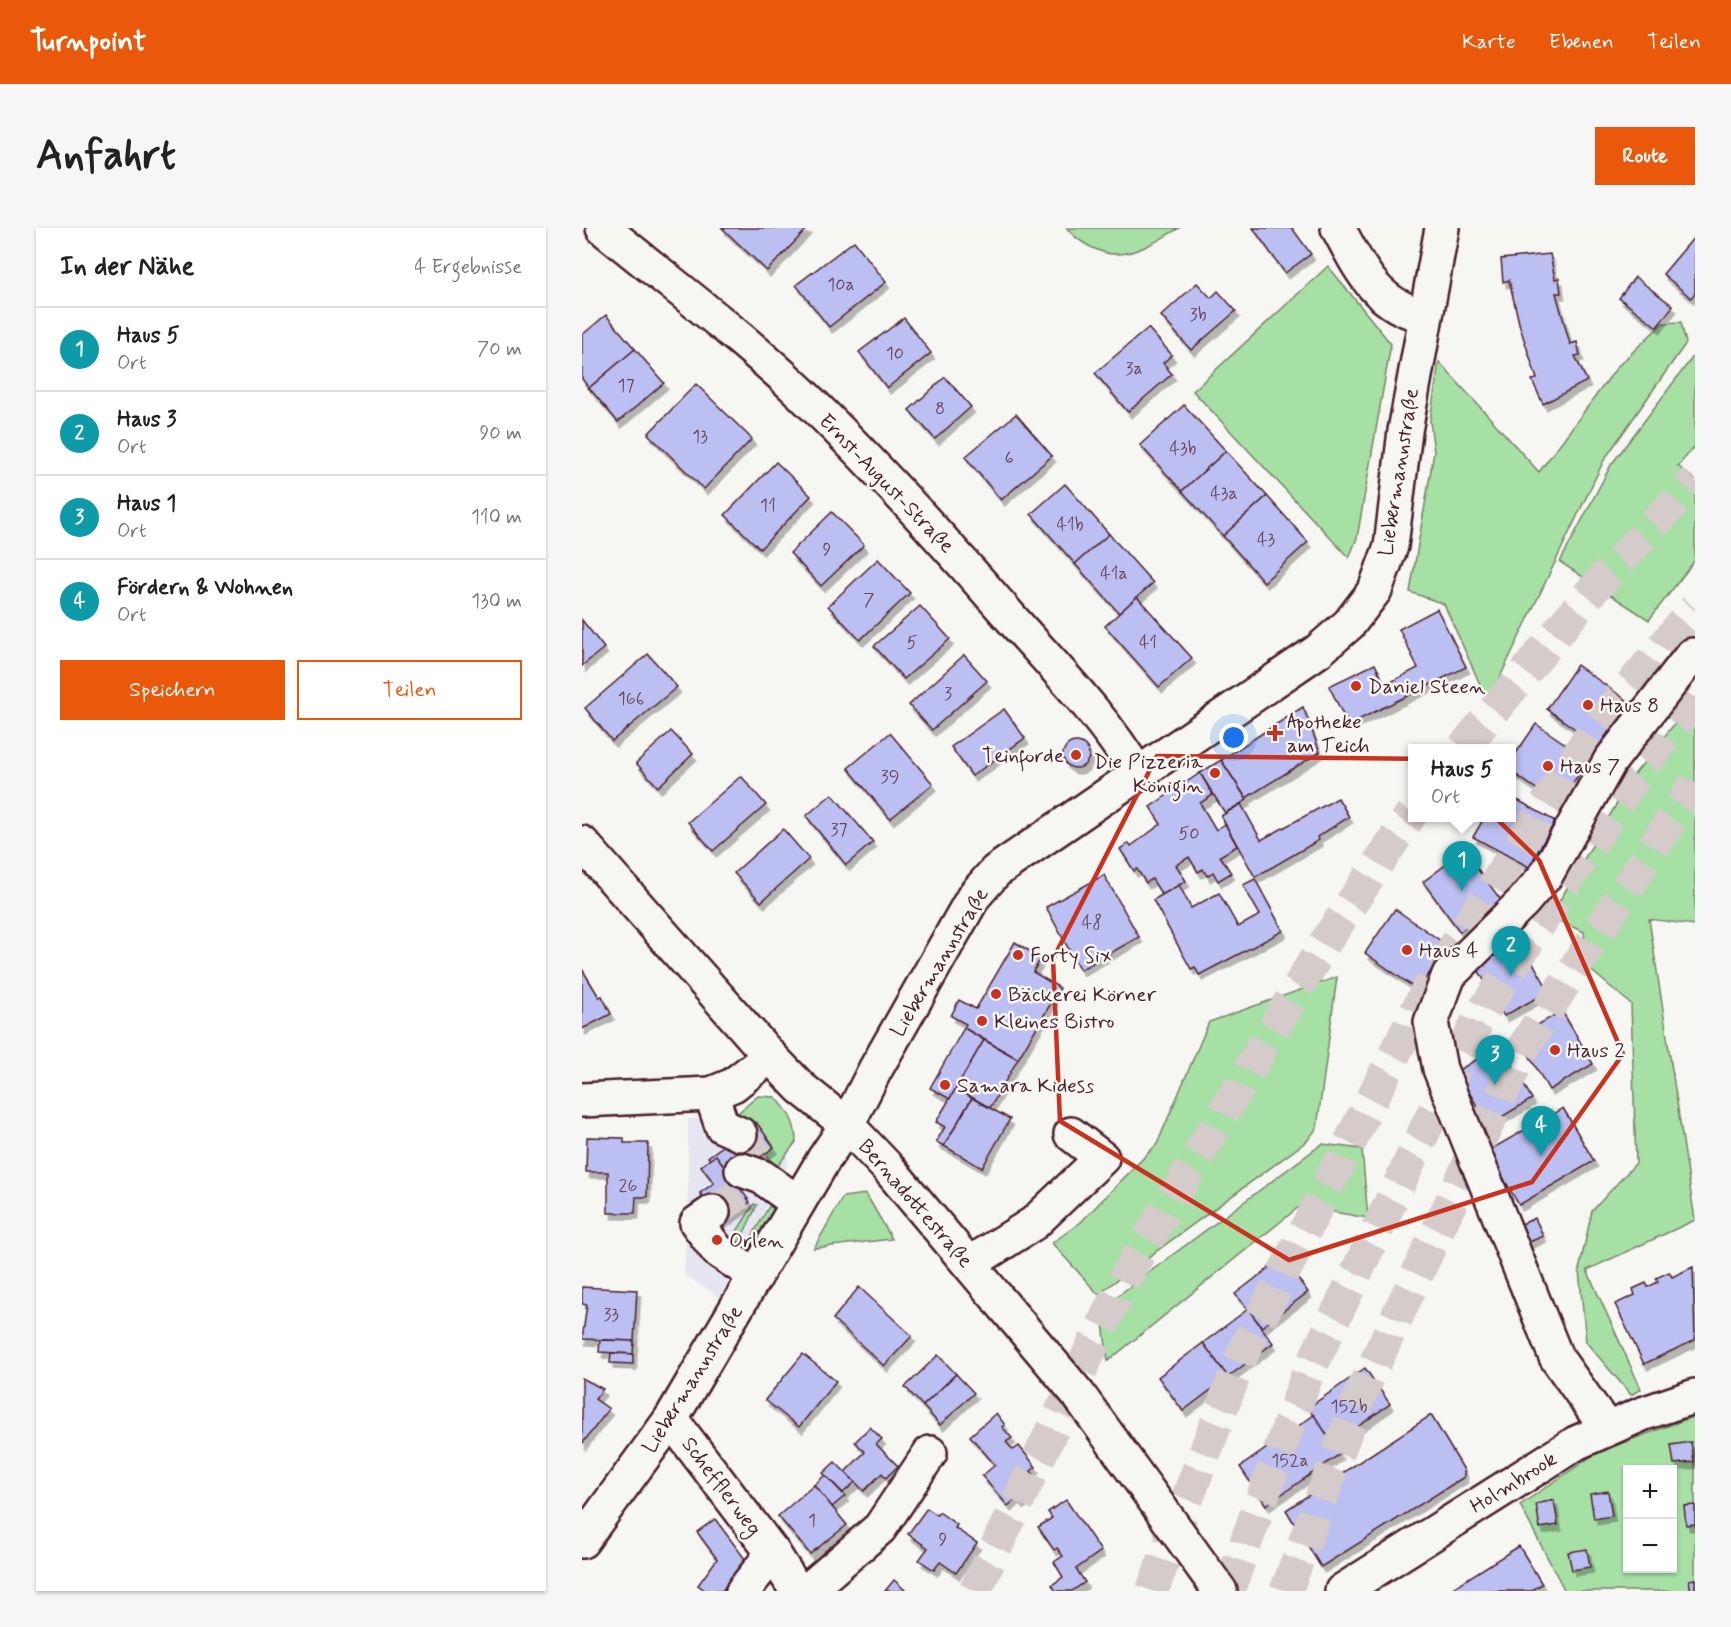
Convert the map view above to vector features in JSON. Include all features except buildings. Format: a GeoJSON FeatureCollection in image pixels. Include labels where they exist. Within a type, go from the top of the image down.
{"type":"FeatureCollection","features":[{"type":"Feature","properties":{"kind":"street","name":"Ernst-August-Straße"},"geometry":{"type":"LineString","coordinates":[[603,228],[730,330],[860,451],[951,550],[1100,720],[1137,773]]}},
{"type":"Feature","properties":{"kind":"street"},"geometry":{"type":"LineString","coordinates":[[1338,228],[1377,291],[1390,303],[1405,312],[1424,315]]}},
{"type":"Feature","properties":{"kind":"street","name":"Liebermannstraße"},"geometry":{"type":"LineString","coordinates":[[582,1540],[671,1419],[798,1203],[847,1125],[875,1070],[974,896],[996,871],[1017,854],[1242,705],[1318,651],[1349,624],[1375,590],[1390,546],[1405,431],[1424,315],[1442,228]]}},
{"type":"Feature","properties":{"kind":"street"},"geometry":{"type":"LineString","coordinates":[[1607,1429],[1556,1357],[1440,1069],[1431,1022],[1449,975],[1523,902],[1546,875],[1610,761],[1692,654]]}},
{"type":"Feature","properties":{"kind":"street","name":"Bernadottestraße"},"geometry":{"type":"LineString","coordinates":[[582,843],[770,1056],[801,1088],[847,1125],[894,1175],[1078,1394],[1220,1591]]}},
{"type":"Feature","properties":{"kind":"street"},"geometry":{"type":"LineString","coordinates":[[582,1100],[711,1094],[733,1085],[770,1056]]}},
{"type":"Feature","properties":{"kind":"street"},"geometry":{"type":"LineString","coordinates":[[711,1094],[742,1158],[798,1203]]}},
{"type":"Feature","properties":{"kind":"street"},"geometry":{"type":"LineString","coordinates":[[969,1264],[1034,1223],[1102,1158],[1071,1134]]}},
{"type":"Feature","properties":{"kind":"street"},"geometry":{"type":"LineString","coordinates":[[713,1212],[698,1223],[717,1250],[756,1275]]}},
{"type":"Feature","properties":{"kind":"street","name":"Holmbrook"},"geometry":{"type":"LineString","coordinates":[[1342,1591],[1576,1443],[1642,1414],[1695,1396]]}},
{"type":"Feature","properties":{"kind":"street","name":"Schefflerweg"},"geometry":{"type":"LineString","coordinates":[[671,1419],[773,1553],[797,1591]]}},
{"type":"Feature","properties":{"kind":"street"},"geometry":{"type":"LineString","coordinates":[[807,1591],[880,1528],[930,1453]]}},
{"type":"Feature","properties":{"kind":"street","name":"Schefflerweg"},"geometry":{"type":"LineString","coordinates":[[743,1591],[773,1553]]}},
{"type":"Feature","properties":{"kind":"highlighted area"},"geometry":{"type":"Polygon","coordinates":[[[1157,756],[1435,759],[1539,860],[1623,1054],[1532,1182],[1289,1260],[1060,1121],[1053,959],[1157,756]]]}},
{"type":"Feature","properties":{"kind":"shaded area","name":"Orlen"},"geometry":{"type":"Polygon","coordinates":[[[758,1116],[789,1161],[720,1298],[684,1274],[688,1207],[688,1119],[758,1116]]]}},
{"type":"Feature","properties":{"kind":"green space"},"geometry":{"type":"Polygon","coordinates":[[[1067,228],[1179,228],[1141,248],[1111,254],[1089,246],[1076,238],[1067,228]]]}},
{"type":"Feature","properties":{"kind":"green space"},"geometry":{"type":"Polygon","coordinates":[[[1328,266],[1391,344],[1357,538],[1349,558],[1193,391],[1328,266]]]}},
{"type":"Feature","properties":{"kind":"green space"},"geometry":{"type":"Polygon","coordinates":[[[1681,322],[1686,343],[1604,460],[1488,702],[1444,604],[1410,592],[1434,452],[1430,421],[1439,362],[1539,472],[1618,366],[1663,323],[1681,322]]]}},
{"type":"Feature","properties":{"kind":"green space"},"geometry":{"type":"Polygon","coordinates":[[[1695,354],[1695,446],[1678,466],[1695,480],[1695,560],[1649,620],[1560,562],[1611,465],[1695,354]]]}},
{"type":"Feature","properties":{"kind":"green space"},"geometry":{"type":"Polygon","coordinates":[[[1695,698],[1695,925],[1649,919],[1695,1220],[1587,1270],[1641,1389],[1631,1395],[1586,1342],[1579,1270],[1592,1211],[1636,1163],[1631,1004],[1587,967],[1584,932],[1550,917],[1633,776],[1695,698]]]}},
{"type":"Feature","properties":{"kind":"green space"},"geometry":{"type":"Polygon","coordinates":[[[1337,977],[1317,1128],[1307,1141],[1098,1294],[1052,1243],[1081,1222],[1157,1144],[1209,1022],[1337,977]]]}},
{"type":"Feature","properties":{"kind":"green space"},"geometry":{"type":"Polygon","coordinates":[[[758,1096],[775,1097],[784,1107],[795,1129],[796,1142],[776,1168],[738,1113],[758,1096]]]}},
{"type":"Feature","properties":{"kind":"green space"},"geometry":{"type":"Polygon","coordinates":[[[1322,1144],[1362,1149],[1368,1218],[1300,1206],[1108,1361],[1101,1308],[1322,1144]]]}},
{"type":"Feature","properties":{"kind":"green space"},"geometry":{"type":"Polygon","coordinates":[[[866,1194],[892,1239],[814,1248],[843,1197],[866,1194]]]}},
{"type":"Feature","properties":{"kind":"green space"},"geometry":{"type":"Polygon","coordinates":[[[754,1204],[757,1205],[734,1254],[726,1249],[754,1204]]]}},
{"type":"Feature","properties":{"kind":"green space"},"geometry":{"type":"Polygon","coordinates":[[[769,1206],[780,1213],[753,1263],[741,1256],[769,1206]]]}},
{"type":"Feature","properties":{"kind":"green space"},"geometry":{"type":"Polygon","coordinates":[[[1695,1416],[1695,1591],[1565,1591],[1520,1505],[1598,1452],[1695,1416]]]}},
{"type":"Feature","properties":{"kind":"tunnel"},"geometry":{"type":"LineString","coordinates":[[1466,744],[1589,594],[1695,480]]}},
{"type":"Feature","properties":{"kind":"tunnel"},"geometry":{"type":"LineString","coordinates":[[1152,1591],[1243,1353],[1428,988],[1591,734],[1695,608]]}},
{"type":"Feature","properties":{"kind":"tunnel"},"geometry":{"type":"LineString","coordinates":[[1228,1591],[1308,1373],[1479,1018],[1632,780],[1695,698]]}},
{"type":"Feature","properties":{"kind":"tunnel"},"geometry":{"type":"LineString","coordinates":[[1286,1591],[1360,1395],[1526,1043],[1695,783]]}},
{"type":"Feature","properties":{"kind":"tunnel"},"geometry":{"type":"LineString","coordinates":[[975,1591],[1126,1276],[1324,944],[1408,819]]}},
{"type":"Feature","properties":{"kind":"tunnel"},"geometry":{"type":"LineString","coordinates":[[740,1134],[758,1158]]}},
{"type":"Feature","properties":{"kind":"tunnel"},"geometry":{"type":"LineString","coordinates":[[713,1212],[742,1192]]}},
{"type":"Feature","properties":{"kind":"place","name":"Daniel Steen"},"geometry":{"type":"Point","coordinates":[1356,686]}},
{"type":"Feature","properties":{"kind":"place","name":"Haus 8"},"geometry":{"type":"Point","coordinates":[1588,705]}},
{"type":"Feature","properties":{"kind":"place","name":"Apotheke am Teich"},"geometry":{"type":"Point","coordinates":[1275,733]}},
{"type":"Feature","properties":{"kind":"place","name":"Teinforde"},"geometry":{"type":"Point","coordinates":[1076,755]}},
{"type":"Feature","properties":{"kind":"place","name":"Haus 7"},"geometry":{"type":"Point","coordinates":[1548,766]}},
{"type":"Feature","properties":{"kind":"place","name":"Die Pizzeria Königin"},"geometry":{"type":"Point","coordinates":[1215,773]}},
{"type":"Feature","properties":{"kind":"place","name":"Haus 5"},"geometry":{"type":"Point","coordinates":[1462,891]}},
{"type":"Feature","properties":{"kind":"place","name":"Haus 4"},"geometry":{"type":"Point","coordinates":[1407,950]}},
{"type":"Feature","properties":{"kind":"place","name":"Forty Six"},"geometry":{"type":"Point","coordinates":[1018,955]}},
{"type":"Feature","properties":{"kind":"place","name":"Haus 3"},"geometry":{"type":"Point","coordinates":[1511,976]}},
{"type":"Feature","properties":{"kind":"place","name":"Bäckerei Körner"},"geometry":{"type":"Point","coordinates":[996,994]}},
{"type":"Feature","properties":{"kind":"place","name":"Kleines Bistro"},"geometry":{"type":"Point","coordinates":[982,1021]}},
{"type":"Feature","properties":{"kind":"place","name":"Haus 2"},"geometry":{"type":"Point","coordinates":[1555,1050]}},
{"type":"Feature","properties":{"kind":"place","name":"Samara Kidess"},"geometry":{"type":"Point","coordinates":[945,1085]}},
{"type":"Feature","properties":{"kind":"place","name":"Haus 1"},"geometry":{"type":"Point","coordinates":[1495,1085]}},
{"type":"Feature","properties":{"kind":"place","name":"Fördern & Wohnen"},"geometry":{"type":"Point","coordinates":[1541,1156]}},
{"type":"Feature","properties":{"kind":"place","name":"Orlen"},"geometry":{"type":"Point","coordinates":[717,1240]}}]}
